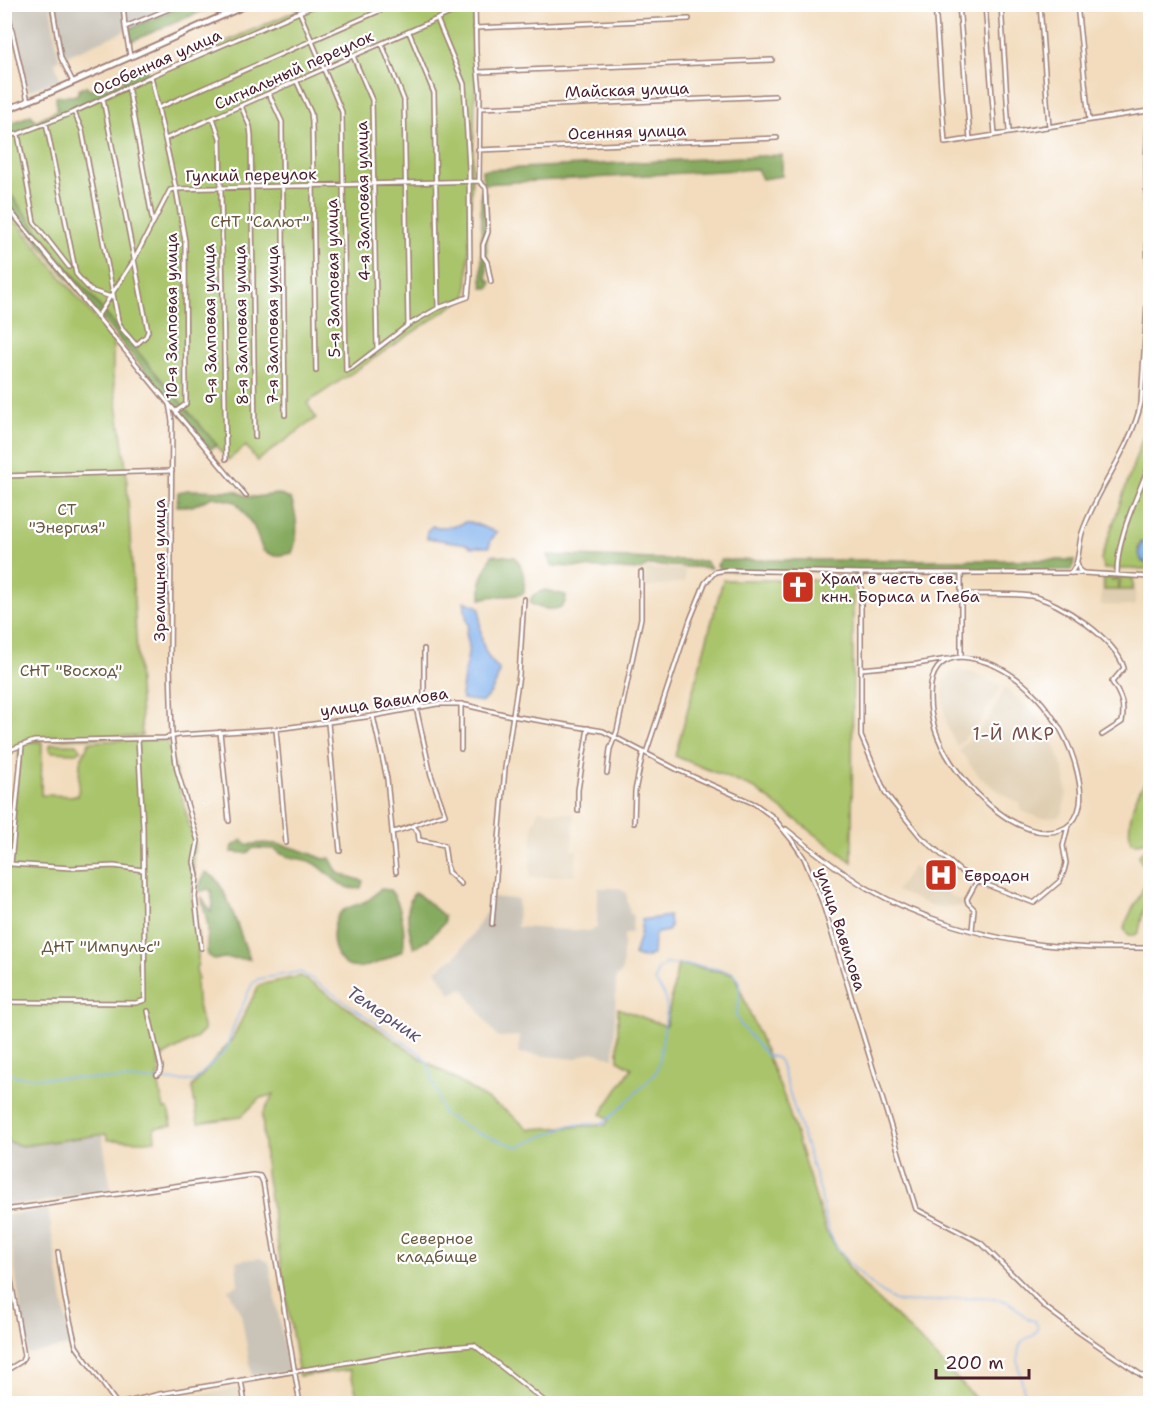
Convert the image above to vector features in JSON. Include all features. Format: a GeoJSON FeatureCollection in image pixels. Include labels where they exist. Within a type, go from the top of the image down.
{"type":"FeatureCollection","features":[{"type":"Feature","properties":{"kind":"main road"},"geometry":{"type":"LineString","coordinates":[[4,114],[27,101],[249,4]]}},
{"type":"Feature","properties":{"kind":"main road"},"geometry":{"type":"LineString","coordinates":[[4,106],[16,106]]}},
{"type":"Feature","properties":{"kind":"street"},"geometry":{"type":"LineString","coordinates":[[6,4],[27,101]]}},
{"type":"Feature","properties":{"kind":"street"},"geometry":{"type":"LineString","coordinates":[[52,4],[61,58],[73,82]]}},
{"type":"Feature","properties":{"kind":"street"},"geometry":{"type":"LineString","coordinates":[[123,4],[130,56]]}},
{"type":"Feature","properties":{"kind":"street","name":"Особенная улица"},"geometry":{"type":"LineString","coordinates":[[4,136],[18,134],[46,123],[318,4]]}},
{"type":"Feature","properties":{"kind":"street"},"geometry":{"type":"LineString","coordinates":[[158,108],[395,4]]}},
{"type":"Feature","properties":{"kind":"street"},"geometry":{"type":"LineString","coordinates":[[476,4],[476,53],[481,108],[478,181],[486,188],[488,232],[483,245],[491,282]]}},
{"type":"Feature","properties":{"kind":"street"},"geometry":{"type":"LineString","coordinates":[[935,4],[945,143],[1148,111]]}},
{"type":"Feature","properties":{"kind":"street"},"geometry":{"type":"LineString","coordinates":[[959,4],[970,139]]}},
{"type":"Feature","properties":{"kind":"street"},"geometry":{"type":"LineString","coordinates":[[985,4],[994,135]]}},
{"type":"Feature","properties":{"kind":"street"},"geometry":{"type":"LineString","coordinates":[[1001,4],[1009,132]]}},
{"type":"Feature","properties":{"kind":"street"},"geometry":{"type":"LineString","coordinates":[[1040,4],[1049,127]]}},
{"type":"Feature","properties":{"kind":"street"},"geometry":{"type":"LineString","coordinates":[[1077,4],[1089,120]]}},
{"type":"Feature","properties":{"kind":"street"},"geometry":{"type":"LineString","coordinates":[[125,27],[180,5]]}},
{"type":"Feature","properties":{"kind":"street","name":"Сигнальный переулок"},"geometry":{"type":"LineString","coordinates":[[165,139],[464,7]]}},
{"type":"Feature","properties":{"kind":"street","name":"5-я Залповая улица"},"geometry":{"type":"LineString","coordinates":[[300,13],[342,112],[346,371],[377,348]]}},
{"type":"Feature","properties":{"kind":"street"},"geometry":{"type":"LineString","coordinates":[[377,348],[408,325],[438,308],[468,297],[470,277],[469,181],[464,84],[437,19]]}},
{"type":"Feature","properties":{"kind":"street"},"geometry":{"type":"LineString","coordinates":[[475,27],[689,20]]}},
{"type":"Feature","properties":{"kind":"street"},"geometry":{"type":"LineString","coordinates":[[409,32],[434,93],[438,308]]}},
{"type":"Feature","properties":{"kind":"street"},"geometry":{"type":"LineString","coordinates":[[382,44],[404,100],[408,325]]}},
{"type":"Feature","properties":{"kind":"street","name":"4-я Залповая улица"},"geometry":{"type":"LineString","coordinates":[[353,56],[372,100],[377,348]]}},
{"type":"Feature","properties":{"kind":"street"},"geometry":{"type":"LineString","coordinates":[[479,72],[772,60]]}},
{"type":"Feature","properties":{"kind":"street","name":"10-я Залповая улица"},"geometry":{"type":"LineString","coordinates":[[151,76],[185,241],[186,404],[176,411]]}},
{"type":"Feature","properties":{"kind":"street"},"geometry":{"type":"LineString","coordinates":[[1071,573],[1092,509],[1123,451],[1137,419],[1141,403],[1148,287],[1146,184],[1150,76]]}},
{"type":"Feature","properties":{"kind":"street"},"geometry":{"type":"LineString","coordinates":[[297,82],[311,113],[312,122],[316,372]]}},
{"type":"Feature","properties":{"kind":"street"},"geometry":{"type":"LineString","coordinates":[[128,86],[153,223]]}},
{"type":"Feature","properties":{"kind":"street","name":"7-я Залповая улица"},"geometry":{"type":"LineString","coordinates":[[269,94],[282,122],[285,415]]}},
{"type":"Feature","properties":{"kind":"street","name":"Майская улица"},"geometry":{"type":"LineString","coordinates":[[481,108],[775,96]]}},
{"type":"Feature","properties":{"kind":"street"},"geometry":{"type":"LineString","coordinates":[[74,111],[82,130],[118,320],[122,329],[136,345],[148,334],[103,99]]}},
{"type":"Feature","properties":{"kind":"street","name":"8-я Залповая улица"},"geometry":{"type":"LineString","coordinates":[[242,106],[251,136],[255,437]]}},
{"type":"Feature","properties":{"kind":"street","name":"9-я Залповая улица"},"geometry":{"type":"LineString","coordinates":[[213,118],[219,132],[226,459]]}},
{"type":"Feature","properties":{"kind":"street"},"geometry":{"type":"LineString","coordinates":[[46,123],[76,274],[90,290],[112,295]]}},
{"type":"Feature","properties":{"kind":"street"},"geometry":{"type":"LineString","coordinates":[[18,134],[34,222],[69,267]]}},
{"type":"Feature","properties":{"kind":"street","name":"Осенняя улица"},"geometry":{"type":"LineString","coordinates":[[478,150],[777,138]]}},
{"type":"Feature","properties":{"kind":"street","name":"Гулкий переулок"},"geometry":{"type":"LineString","coordinates":[[97,317],[134,260],[170,190],[478,181]]}},
{"type":"Feature","properties":{"kind":"street"},"geometry":{"type":"LineString","coordinates":[[4,203],[246,496]]}},
{"type":"Feature","properties":{"kind":"street","name":"Зрелищная улица"},"geometry":{"type":"LineString","coordinates":[[170,404],[172,421],[172,736],[175,764],[198,841],[194,862],[195,897],[201,948]]}},
{"type":"Feature","properties":{"kind":"street"},"geometry":{"type":"LineString","coordinates":[[1118,574],[1117,562],[1126,525],[1150,463]]}},
{"type":"Feature","properties":{"kind":"street"},"geometry":{"type":"LineString","coordinates":[[4,476],[172,471]]}},
{"type":"Feature","properties":{"kind":"street"},"geometry":{"type":"LineString","coordinates":[[1077,560],[1079,570],[1083,573]]}},
{"type":"Feature","properties":{"kind":"street"},"geometry":{"type":"LineString","coordinates":[[634,823],[635,791],[644,753],[690,620],[705,583],[712,574],[726,570],[861,573],[1083,573],[1150,577]]}},
{"type":"Feature","properties":{"kind":"street"},"geometry":{"type":"LineString","coordinates":[[607,773],[641,618],[641,572]]}},
{"type":"Feature","properties":{"kind":"street"},"geometry":{"type":"LineString","coordinates":[[860,669],[961,657],[979,660],[1023,684],[1042,702],[1060,727],[1073,754],[1080,789],[1078,812],[1068,826],[1063,846],[1066,863],[1060,881],[1034,903],[976,881],[959,870],[920,836],[886,794],[861,736],[860,669],[861,573]]}},
{"type":"Feature","properties":{"kind":"street"},"geometry":{"type":"LineString","coordinates":[[961,573],[961,657]]}},
{"type":"Feature","properties":{"kind":"street"},"geometry":{"type":"LineString","coordinates":[[961,594],[1033,596],[1064,610],[1094,630],[1121,660],[1124,668],[1112,682],[1122,697],[1124,712],[1122,722],[1102,735]]}},
{"type":"Feature","properties":{"kind":"street"},"geometry":{"type":"LineString","coordinates":[[492,924],[502,798],[519,675],[524,599]]}},
{"type":"Feature","properties":{"kind":"street"},"geometry":{"type":"LineString","coordinates":[[392,832],[445,814],[431,775],[416,707],[424,701],[423,649]]}},
{"type":"Feature","properties":{"kind":"street"},"geometry":{"type":"LineString","coordinates":[[952,658],[938,666],[933,674],[930,695],[933,722],[950,760],[976,792],[1017,825],[1037,832],[1054,832],[1068,826]]}},
{"type":"Feature","properties":{"kind":"street","name":"улица Вавилова"},"geometry":{"type":"LineString","coordinates":[[4,752],[34,741],[138,739],[276,729],[328,723],[437,704],[461,704],[512,716],[603,731],[678,770],[755,804],[773,817],[804,858],[822,901],[916,1209],[981,1243],[1045,1307],[1150,1381]]}},
{"type":"Feature","properties":{"kind":"street"},"geometry":{"type":"LineString","coordinates":[[460,749],[461,704]]}},
{"type":"Feature","properties":{"kind":"street"},"geometry":{"type":"LineString","coordinates":[[373,716],[387,779],[396,872]]}},
{"type":"Feature","properties":{"kind":"street"},"geometry":{"type":"LineString","coordinates":[[328,723],[340,851]]}},
{"type":"Feature","properties":{"kind":"street"},"geometry":{"type":"LineString","coordinates":[[578,811],[578,790],[588,728]]}},
{"type":"Feature","properties":{"kind":"street"},"geometry":{"type":"LineString","coordinates":[[276,729],[286,843]]}},
{"type":"Feature","properties":{"kind":"street"},"geometry":{"type":"LineString","coordinates":[[220,732],[229,821]]}},
{"type":"Feature","properties":{"kind":"street"},"geometry":{"type":"LineString","coordinates":[[4,1002],[136,1003],[145,1000],[143,827],[138,739]]}},
{"type":"Feature","properties":{"kind":"street"},"geometry":{"type":"LineString","coordinates":[[22,746],[11,864],[71,868],[114,866],[143,870]]}},
{"type":"Feature","properties":{"kind":"street","name":"улица Вавилова"},"geometry":{"type":"LineString","coordinates":[[779,825],[868,888],[925,915],[972,930],[1023,942],[1047,945],[1150,948]]}},
{"type":"Feature","properties":{"kind":"street"},"geometry":{"type":"LineString","coordinates":[[413,826],[418,832],[419,840],[444,844],[448,872],[461,884]]}},
{"type":"Feature","properties":{"kind":"street"},"geometry":{"type":"LineString","coordinates":[[972,930],[974,909],[967,899],[976,881]]}},
{"type":"Feature","properties":{"kind":"street"},"geometry":{"type":"LineString","coordinates":[[148,1011],[161,1067],[157,1075]]}},
{"type":"Feature","properties":{"kind":"street"},"geometry":{"type":"LineString","coordinates":[[4,1210],[253,1174],[260,1176],[263,1182],[300,1404]]}},
{"type":"Feature","properties":{"kind":"street"},"geometry":{"type":"LineString","coordinates":[[4,1240],[24,1356],[21,1361],[4,1372]]}},
{"type":"Feature","properties":{"kind":"street"},"geometry":{"type":"LineString","coordinates":[[58,1252],[76,1346],[118,1404],[128,1400],[427,1349],[474,1345],[548,1404]]}},
{"type":"Feature","properties":{"kind":"street"},"geometry":{"type":"LineString","coordinates":[[241,1380],[245,1404]]}},
{"type":"Feature","properties":{"kind":"shaded area"},"geometry":{"type":"Polygon","coordinates":[[[9,5],[50,5],[59,60],[55,62],[60,79],[28,91],[9,5]]]}},
{"type":"Feature","properties":{"kind":"shaded area"},"geometry":{"type":"Polygon","coordinates":[[[53,5],[185,5],[62,58],[53,5]]]}},
{"type":"Feature","properties":{"kind":"shaded area"},"geometry":{"type":"Polygon","coordinates":[[[645,569],[685,569],[685,582],[645,588],[645,569]]]}},
{"type":"Feature","properties":{"kind":"shaded area"},"geometry":{"type":"Polygon","coordinates":[[[1102,574],[1136,574],[1135,606],[1101,605],[1102,574]]]}},
{"type":"Feature","properties":{"kind":"shaded area"},"geometry":{"type":"Polygon","coordinates":[[[957,671],[975,673],[1001,686],[980,722],[957,747],[947,726],[943,702],[945,680],[951,673],[957,671]]]}},
{"type":"Feature","properties":{"kind":"shaded area"},"geometry":{"type":"Polygon","coordinates":[[[1005,688],[1036,715],[1057,750],[1064,772],[1067,794],[1062,814],[1058,817],[1040,818],[1024,812],[1020,809],[1021,804],[998,791],[979,776],[959,750],[991,715],[1005,688]]]}},
{"type":"Feature","properties":{"kind":"shaded area"},"geometry":{"type":"Polygon","coordinates":[[[538,810],[574,814],[572,850],[577,850],[574,875],[530,878],[533,821],[536,820],[538,810]]]}},
{"type":"Feature","properties":{"kind":"shaded area"},"geometry":{"type":"Polygon","coordinates":[[[913,867],[969,906],[933,907],[896,891],[913,867]]]}},
{"type":"Feature","properties":{"kind":"shaded area"},"geometry":{"type":"Polygon","coordinates":[[[598,888],[620,888],[626,893],[630,914],[633,914],[632,932],[624,935],[622,972],[616,977],[614,1058],[592,1052],[574,1059],[518,1053],[520,1036],[497,1037],[463,988],[451,994],[436,970],[455,957],[474,932],[487,910],[489,897],[518,899],[517,927],[589,931],[597,928],[598,888]]]}},
{"type":"Feature","properties":{"kind":"shaded area"},"geometry":{"type":"Polygon","coordinates":[[[102,1135],[111,1189],[36,1203],[5,1205],[5,1141],[22,1146],[102,1135]]]}},
{"type":"Feature","properties":{"kind":"shaded area"},"geometry":{"type":"Polygon","coordinates":[[[48,1209],[70,1346],[27,1354],[7,1215],[48,1209]]]}},
{"type":"Feature","properties":{"kind":"shaded area"},"geometry":{"type":"Polygon","coordinates":[[[259,1258],[269,1262],[288,1371],[252,1376],[241,1314],[228,1289],[238,1285],[236,1261],[259,1258]]]}},
{"type":"Feature","properties":{"kind":"shaded area"},"geometry":{"type":"Polygon","coordinates":[[[238,1388],[241,1403],[150,1403],[163,1401],[238,1388]]]}},
{"type":"Feature","properties":{"kind":"green space"},"geometry":{"type":"Polygon","coordinates":[[[185,5],[216,5],[132,41],[129,29],[185,5]]]}},
{"type":"Feature","properties":{"kind":"green space","name":"СНТ \"Салют\""},"geometry":{"type":"Polygon","coordinates":[[[309,5],[474,5],[473,55],[476,77],[467,296],[307,403],[316,418],[257,461],[246,446],[228,460],[32,224],[5,186],[4,135],[33,127],[309,5]]]}},
{"type":"Feature","properties":{"kind":"green space"},"geometry":{"type":"Polygon","coordinates":[[[4,13],[13,51],[5,53],[4,53],[4,13]]]}},
{"type":"Feature","properties":{"kind":"green space"},"geometry":{"type":"Polygon","coordinates":[[[145,64],[149,75],[33,127],[5,135],[5,126],[31,115],[36,121],[57,110],[56,96],[73,96],[78,94],[78,90],[87,86],[89,90],[103,85],[106,88],[124,81],[122,73],[145,64]]]}},
{"type":"Feature","properties":{"kind":"green space"},"geometry":{"type":"Polygon","coordinates":[[[782,155],[782,176],[762,179],[757,169],[483,184],[482,170],[782,155]]]}},
{"type":"Feature","properties":{"kind":"green space"},"geometry":{"type":"Polygon","coordinates":[[[4,186],[82,285],[217,445],[210,449],[25,227],[5,200],[4,186]]]}},
{"type":"Feature","properties":{"kind":"green space"},"geometry":{"type":"Polygon","coordinates":[[[481,192],[486,193],[487,278],[491,282],[490,288],[483,288],[482,281],[481,192]]]}},
{"type":"Feature","properties":{"kind":"green space"},"geometry":{"type":"Polygon","coordinates":[[[4,207],[113,340],[113,376],[126,467],[142,736],[26,740],[5,750],[4,207]]]}},
{"type":"Feature","properties":{"kind":"green space"},"geometry":{"type":"Polygon","coordinates":[[[1150,416],[1150,536],[1147,543],[1141,542],[1138,549],[1142,562],[1150,565],[1150,569],[1104,569],[1101,559],[1150,416]]]}},
{"type":"Feature","properties":{"kind":"green space"},"geometry":{"type":"Polygon","coordinates":[[[188,490],[236,491],[255,497],[277,494],[291,499],[296,526],[296,540],[292,553],[275,556],[263,551],[254,527],[236,502],[213,497],[192,506],[177,506],[178,492],[188,490]]]}},
{"type":"Feature","properties":{"kind":"green space"},"geometry":{"type":"Polygon","coordinates":[[[492,555],[515,557],[523,574],[524,593],[481,599],[481,581],[492,555]]]}},
{"type":"Feature","properties":{"kind":"green space"},"geometry":{"type":"Polygon","coordinates":[[[548,555],[705,561],[711,568],[649,565],[640,570],[552,566],[548,555]]]}},
{"type":"Feature","properties":{"kind":"green space"},"geometry":{"type":"Polygon","coordinates":[[[721,560],[1074,560],[1072,570],[721,571],[717,565],[721,560]]]}},
{"type":"Feature","properties":{"kind":"green space"},"geometry":{"type":"Polygon","coordinates":[[[1104,576],[1112,580],[1118,577],[1118,590],[1104,590],[1104,576]]]}},
{"type":"Feature","properties":{"kind":"green space"},"geometry":{"type":"Polygon","coordinates":[[[1121,576],[1133,578],[1133,590],[1119,590],[1121,576]]]}},
{"type":"Feature","properties":{"kind":"green space"},"geometry":{"type":"Polygon","coordinates":[[[723,580],[853,580],[852,862],[755,789],[675,756],[723,580]]]}},
{"type":"Feature","properties":{"kind":"green space"},"geometry":{"type":"Polygon","coordinates":[[[545,590],[566,595],[565,601],[558,608],[552,609],[540,608],[530,603],[533,596],[545,590]]]}},
{"type":"Feature","properties":{"kind":"green space","name":"ДНТ \"Импульс\""},"geometry":{"type":"Polygon","coordinates":[[[167,740],[195,847],[193,857],[195,880],[191,894],[198,934],[197,1000],[204,1031],[158,1059],[160,1072],[157,1076],[164,1109],[168,1109],[172,1125],[154,1128],[155,1140],[108,1140],[106,1134],[22,1146],[5,1141],[4,874],[9,870],[19,747],[27,742],[42,742],[41,795],[78,796],[80,762],[89,742],[167,740]]]}},
{"type":"Feature","properties":{"kind":"green space"},"geometry":{"type":"Polygon","coordinates":[[[51,744],[77,744],[81,750],[77,753],[51,752],[49,749],[51,744]]]}},
{"type":"Feature","properties":{"kind":"green space"},"geometry":{"type":"Polygon","coordinates":[[[1144,783],[1150,783],[1150,841],[1136,843],[1131,842],[1130,819],[1137,796],[1144,783]]]}},
{"type":"Feature","properties":{"kind":"green space"},"geometry":{"type":"Polygon","coordinates":[[[242,840],[248,845],[277,844],[324,859],[330,858],[338,873],[363,881],[361,888],[354,889],[342,885],[314,863],[289,857],[275,849],[254,848],[247,853],[231,852],[233,846],[242,840]]]}},
{"type":"Feature","properties":{"kind":"green space"},"geometry":{"type":"Polygon","coordinates":[[[1145,849],[1150,857],[1150,898],[1143,911],[1139,932],[1129,935],[1124,929],[1145,882],[1146,872],[1139,857],[1145,849]]]}},
{"type":"Feature","properties":{"kind":"green space"},"geometry":{"type":"Polygon","coordinates":[[[205,872],[214,877],[224,892],[250,959],[215,960],[208,955],[208,927],[201,896],[211,912],[213,904],[211,891],[208,889],[199,892],[205,872]]]}},
{"type":"Feature","properties":{"kind":"green space"},"geometry":{"type":"Polygon","coordinates":[[[380,889],[390,890],[398,903],[404,935],[403,950],[371,965],[351,967],[344,964],[336,951],[334,925],[341,912],[367,900],[380,889]]]}},
{"type":"Feature","properties":{"kind":"green space"},"geometry":{"type":"Polygon","coordinates":[[[414,893],[444,916],[444,923],[428,940],[414,948],[408,913],[414,893]]]}},
{"type":"Feature","properties":{"kind":"green space","name":"Северное кладбище"},"geometry":{"type":"Polygon","coordinates":[[[678,964],[734,974],[785,1099],[826,1231],[856,1278],[980,1403],[359,1403],[350,1370],[299,1376],[266,1173],[262,1115],[274,1094],[259,1099],[241,1117],[198,1123],[192,1087],[232,1039],[259,985],[301,976],[421,1058],[508,1112],[529,1129],[606,1125],[609,1119],[601,1114],[632,1068],[618,1060],[618,1008],[666,1026],[678,964]]]}},
{"type":"Feature","properties":{"kind":"water"},"geometry":{"type":"Polygon","coordinates":[[[465,522],[497,532],[489,547],[471,547],[467,544],[427,538],[427,531],[432,526],[448,527],[465,522]]]}},
{"type":"Feature","properties":{"kind":"water"},"geometry":{"type":"Polygon","coordinates":[[[1150,539],[1150,565],[1141,560],[1139,552],[1142,542],[1148,544],[1150,539]]]}},
{"type":"Feature","properties":{"kind":"water"},"geometry":{"type":"Polygon","coordinates":[[[464,601],[480,609],[482,642],[488,656],[499,668],[494,686],[482,702],[462,699],[461,695],[469,647],[466,633],[469,624],[464,601]]]}},
{"type":"Feature","properties":{"kind":"water"},"geometry":{"type":"Polygon","coordinates":[[[669,916],[668,931],[657,933],[654,937],[653,954],[644,958],[634,955],[642,920],[669,916]]]}},
{"type":"Feature","properties":{"kind":"waterway","name":"Темерник"},"geometry":{"type":"LineString","coordinates":[[4,1070],[23,1077],[194,1081],[226,1050],[252,984],[258,979],[299,972],[421,1054],[428,1064],[443,1114],[476,1132],[518,1147],[570,1125],[602,1123],[655,1074],[659,1063],[667,1009],[665,996],[655,981],[657,971],[665,964],[701,966],[732,972],[739,982],[740,996],[736,1014],[740,1024],[766,1055],[777,1058],[780,1062],[821,1194],[827,1225],[839,1249],[864,1277],[893,1300],[913,1303],[970,1297],[993,1298],[1010,1303],[1024,1316],[1035,1321],[1038,1327],[1034,1335],[1022,1342],[1018,1354],[1027,1404]]}},
{"type":"Feature","properties":{"kind":"place","name":"Храм в честь свв. кнн. Бориса и Глеба"},"geometry":{"type":"Point","coordinates":[798,587]}},
{"type":"Feature","properties":{"kind":"place","name":"Евродон"},"geometry":{"type":"Point","coordinates":[941,875]}},
{"type":"Feature","properties":{"kind":"district","name":"1-Й МКР"},"geometry":{"type":"Point","coordinates":[1014,734]}},
{"type":"Feature","properties":{"kind":"park label","name":"СТ \"Энергия\""},"geometry":{"type":"Point","coordinates":[67,518]}},
{"type":"Feature","properties":{"kind":"park label","name":"СНТ \"Восход\""},"geometry":{"type":"Point","coordinates":[71,670]}}]}
